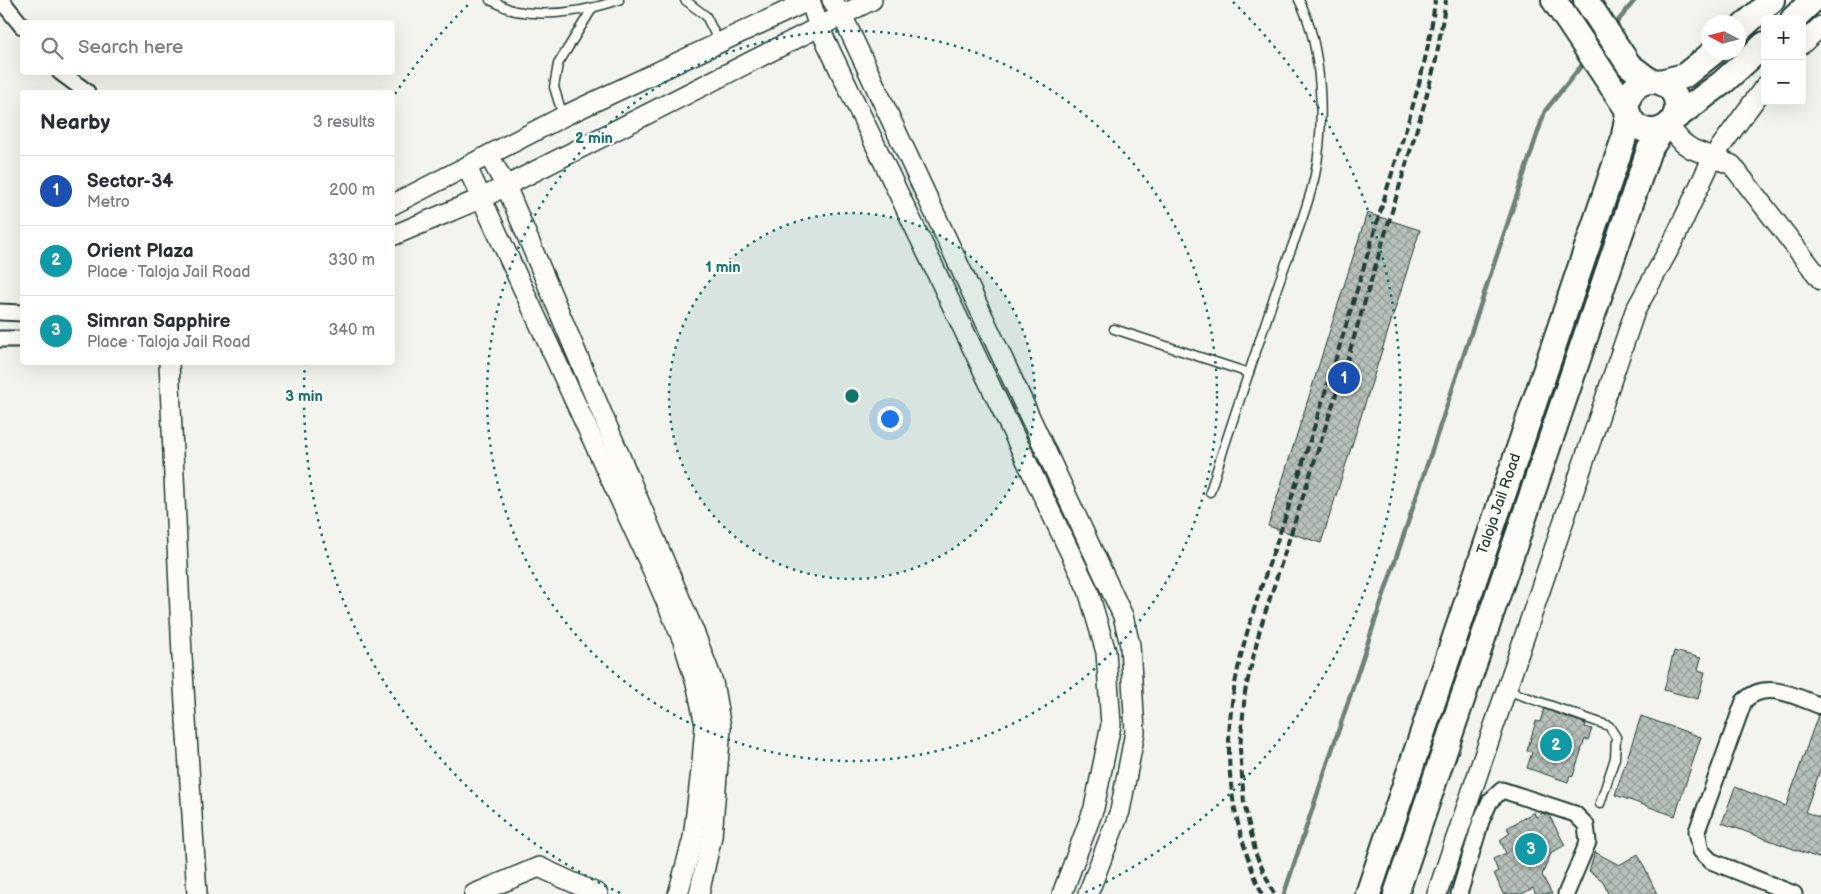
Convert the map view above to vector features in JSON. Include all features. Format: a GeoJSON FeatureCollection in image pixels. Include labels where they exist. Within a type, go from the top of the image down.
{"type":"FeatureCollection","features":[{"type":"Feature","properties":{"kind":"main road"},"geometry":{"type":"LineString","coordinates":[[1554,0],[1628,111],[1633,122],[1645,130],[1655,131],[1669,124],[1678,108],[1677,99],[1668,86],[1655,81],[1629,65],[1586,0]]}},
{"type":"Feature","properties":{"kind":"main road"},"geometry":{"type":"LineString","coordinates":[[1746,24],[1772,0]]}},
{"type":"Feature","properties":{"kind":"main road"},"geometry":{"type":"LineString","coordinates":[[1796,15],[1813,0]]}},
{"type":"Feature","properties":{"kind":"main road","name":"Taloja Jail Road"},"geometry":{"type":"LineString","coordinates":[[1396,894],[1649,150],[1669,124],[1761,48]]}},
{"type":"Feature","properties":{"kind":"main road"},"geometry":{"type":"LineString","coordinates":[[1628,111],[1628,99],[1640,83],[1684,76],[1704,60]]}},
{"type":"Feature","properties":{"kind":"main road","name":"Taloja Jail Road"},"geometry":{"type":"LineString","coordinates":[[1368,894],[1623,141],[1628,111]]}},
{"type":"Feature","properties":{"kind":"street"},"geometry":{"type":"LineString","coordinates":[[1,0],[20,24]]}},
{"type":"Feature","properties":{"kind":"street"},"geometry":{"type":"LineString","coordinates":[[395,203],[564,116],[810,0],[819,27],[1088,590],[1106,652],[1111,726],[1094,808],[1062,894]]}},
{"type":"Feature","properties":{"kind":"street"},"geometry":{"type":"LineString","coordinates":[[395,235],[482,198],[819,27],[837,8],[872,0]]}},
{"type":"Feature","properties":{"kind":"street"},"geometry":{"type":"LineString","coordinates":[[837,8],[1122,616],[1130,645],[1135,732],[1120,811],[1088,894]]}},
{"type":"Feature","properties":{"kind":"street"},"geometry":{"type":"LineString","coordinates":[[1806,40],[1821,26]]}},
{"type":"Feature","properties":{"kind":"street"},"geometry":{"type":"LineString","coordinates":[[64,75],[84,90]]}},
{"type":"Feature","properties":{"kind":"street"},"geometry":{"type":"LineString","coordinates":[[1437,894],[1635,311],[1674,242],[1713,157],[1761,91]]}},
{"type":"Feature","properties":{"kind":"street"},"geometry":{"type":"LineString","coordinates":[[1669,124],[1683,142],[1732,165],[1821,280]]}},
{"type":"Feature","properties":{"kind":"street"},"geometry":{"type":"LineString","coordinates":[[489,156],[506,186],[695,634],[713,682],[721,728],[712,836],[699,894]]}},
{"type":"Feature","properties":{"kind":"street"},"geometry":{"type":"LineString","coordinates":[[467,167],[656,578],[683,641],[697,687],[705,725],[702,762],[693,838],[678,894]]}},
{"type":"Feature","properties":{"kind":"street"},"geometry":{"type":"LineString","coordinates":[[0,312],[20,313]]}},
{"type":"Feature","properties":{"kind":"street"},"geometry":{"type":"LineString","coordinates":[[0,339],[20,339]]}},
{"type":"Feature","properties":{"kind":"street"},"geometry":{"type":"LineString","coordinates":[[169,365],[182,656],[197,894]]}},
{"type":"Feature","properties":{"kind":"street"},"geometry":{"type":"LineString","coordinates":[[1794,894],[1711,860],[1701,851],[1697,831],[1744,701],[1757,692],[1772,689],[1821,706]]}},
{"type":"Feature","properties":{"kind":"street"},"geometry":{"type":"LineString","coordinates":[[1459,894],[1481,821],[1490,801],[1502,790],[1575,814],[1586,825],[1588,842],[1566,894]]}},
{"type":"Feature","properties":{"kind":"street"},"geometry":{"type":"LineString","coordinates":[[474,894],[539,867],[598,894]]}},
{"type":"Feature","properties":{"kind":"lane"},"geometry":{"type":"LineString","coordinates":[[490,0],[515,10],[567,12],[592,9],[619,0]]}},
{"type":"Feature","properties":{"kind":"lane"},"geometry":{"type":"LineString","coordinates":[[685,0],[706,16],[719,42]]}},
{"type":"Feature","properties":{"kind":"lane"},"geometry":{"type":"LineString","coordinates":[[1210,492],[1315,174],[1321,110],[1320,80],[1308,18],[1299,0]]}},
{"type":"Feature","properties":{"kind":"lane"},"geometry":{"type":"LineString","coordinates":[[564,116],[554,86],[558,64],[592,9]]}},
{"type":"Feature","properties":{"kind":"lane"},"geometry":{"type":"LineString","coordinates":[[1114,328],[1249,373]]}},
{"type":"Feature","properties":{"kind":"lane"},"geometry":{"type":"LineString","coordinates":[[1506,690],[1609,726],[1616,737],[1615,758],[1600,804]]}},
{"type":"Feature","properties":{"kind":"building"},"geometry":{"type":"Polygon","coordinates":[[[1367,213],[1420,230],[1321,543],[1268,526],[1367,213]]]}},
{"type":"Feature","properties":{"kind":"building"},"geometry":{"type":"Polygon","coordinates":[[[1674,651],[1701,658],[1698,670],[1705,672],[1698,699],[1664,690],[1674,651]]]}},
{"type":"Feature","properties":{"kind":"building"},"geometry":{"type":"Polygon","coordinates":[[[1544,709],[1586,724],[1585,727],[1592,729],[1588,740],[1585,739],[1573,776],[1570,775],[1568,782],[1527,768],[1532,752],[1527,751],[1536,721],[1540,722],[1544,709]]]}},
{"type":"Feature","properties":{"kind":"building"},"geometry":{"type":"Polygon","coordinates":[[[1818,715],[1821,715],[1821,768],[1805,812],[1821,818],[1821,859],[1722,823],[1735,787],[1786,806],[1818,715]]]}},
{"type":"Feature","properties":{"kind":"building"},"geometry":{"type":"Polygon","coordinates":[[[1641,716],[1701,737],[1675,816],[1615,795],[1641,716]]]}},
{"type":"Feature","properties":{"kind":"building"},"geometry":{"type":"Polygon","coordinates":[[[1534,812],[1536,817],[1542,813],[1549,815],[1565,845],[1551,853],[1542,875],[1552,894],[1536,894],[1533,888],[1522,894],[1503,894],[1494,873],[1498,871],[1493,859],[1506,853],[1500,840],[1510,833],[1507,828],[1534,812]]]}},
{"type":"Feature","properties":{"kind":"building"},"geometry":{"type":"Polygon","coordinates":[[[1595,852],[1619,865],[1638,854],[1657,894],[1608,894],[1603,881],[1589,871],[1595,852]]]}},
{"type":"Feature","properties":{"kind":"waterway"},"geometry":{"type":"LineString","coordinates":[[1613,27],[1635,0]]}},
{"type":"Feature","properties":{"kind":"waterway"},"geometry":{"type":"LineString","coordinates":[[1284,894],[1545,111],[1586,60]]}},
{"type":"Feature","properties":{"kind":"railway"},"geometry":{"type":"LineString","coordinates":[[1262,894],[1248,859],[1238,824],[1231,787],[1229,750],[1234,690],[1248,630],[1324,397],[1414,100],[1427,50],[1435,0]]}},
{"type":"Feature","properties":{"kind":"railway"},"geometry":{"type":"LineString","coordinates":[[1274,894],[1256,855],[1244,803],[1240,749],[1245,692],[1260,629],[1345,367],[1424,105],[1436,60],[1446,0]]}},
{"type":"Feature","properties":{"kind":"place","name":"Sector-34"},"geometry":{"type":"Point","coordinates":[1344,378]}},
{"type":"Feature","properties":{"kind":"place","name":"Orient Plaza"},"geometry":{"type":"Point","coordinates":[1556,745]}},
{"type":"Feature","properties":{"kind":"place","name":"Simran Sapphire"},"geometry":{"type":"Point","coordinates":[1531,849]}}]}
